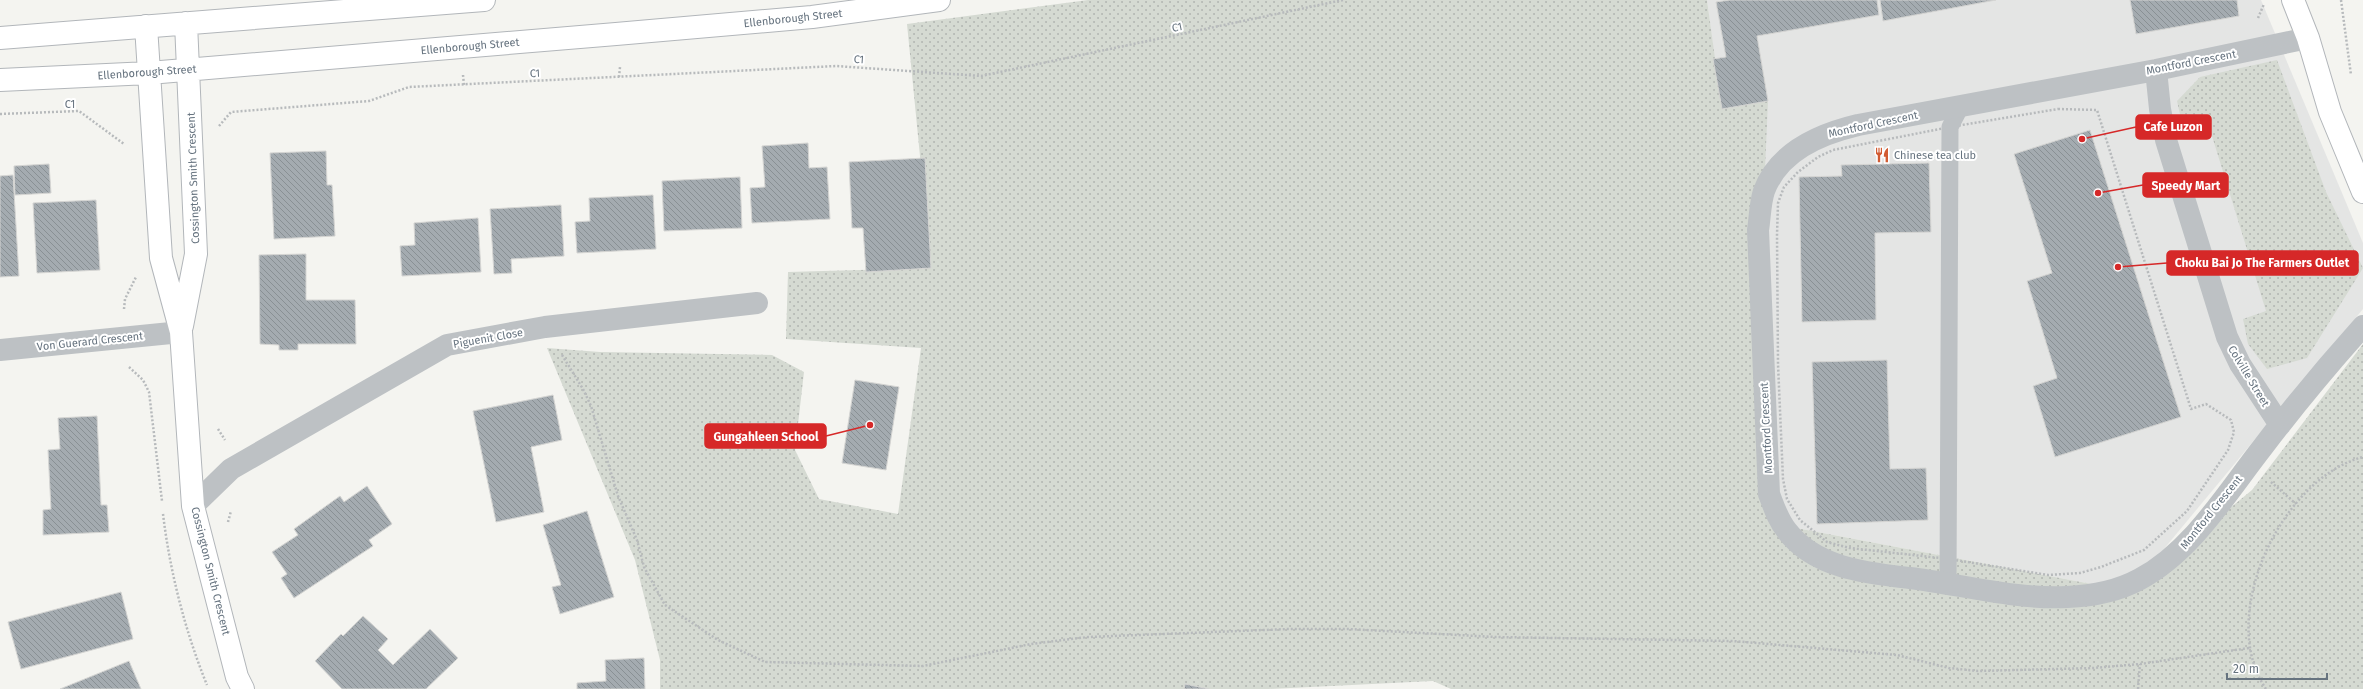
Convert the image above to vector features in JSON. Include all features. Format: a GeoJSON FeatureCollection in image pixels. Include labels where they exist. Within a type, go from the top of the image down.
{"type":"FeatureCollection","features":[{"type":"Feature","properties":{"kind":"main road"},"geometry":{"type":"LineString","coordinates":[[0,38],[484,0]]}},
{"type":"Feature","properties":{"kind":"main road","name":"Ellenborough Street"},"geometry":{"type":"LineString","coordinates":[[0,80],[149,73],[812,17],[939,0]]}},
{"type":"Feature","properties":{"kind":"main road"},"geometry":{"type":"LineString","coordinates":[[2293,0],[2308,38],[2330,112],[2363,192]]}},
{"type":"Feature","properties":{"kind":"main road"},"geometry":{"type":"LineString","coordinates":[[2308,38],[2309,0]]}},
{"type":"Feature","properties":{"kind":"main road","name":"Cossington Smith Crescent"},"geometry":{"type":"LineString","coordinates":[[181,332],[196,254],[186,23]]}},
{"type":"Feature","properties":{"kind":"main road","name":"Cossington Smith Crescent"},"geometry":{"type":"LineString","coordinates":[[146,26],[161,258],[181,332],[194,506],[237,677],[243,689]]}},
{"type":"Feature","properties":{"kind":"street","name":"Montford Crescent"},"geometry":{"type":"LineString","coordinates":[[2308,38],[2156,70],[1858,125],[1834,131],[1804,144],[1788,157],[1769,180],[1764,192],[1758,230],[1769,494],[1777,516],[1791,536],[1818,557],[1863,571],[2026,595],[2066,597],[2115,590],[2140,580],[2176,554],[2198,530],[2280,425],[2363,326]]}},
{"type":"Feature","properties":{"kind":"street","name":"Colville Street"},"geometry":{"type":"LineString","coordinates":[[2156,70],[2160,109],[2166,140],[2227,337],[2244,370],[2280,425]]}},
{"type":"Feature","properties":{"kind":"street","name":"Piguenit Close"},"geometry":{"type":"LineString","coordinates":[[194,506],[231,469],[447,345],[545,327],[757,303]]}},
{"type":"Feature","properties":{"kind":"street","name":"Von Guerard Crescent"},"geometry":{"type":"LineString","coordinates":[[0,350],[181,332]]}},
{"type":"Feature","properties":{"kind":"lane"},"geometry":{"type":"LineString","coordinates":[[1948,583],[1950,127],[1961,106]]}},
{"type":"Feature","properties":{"kind":"path","name":"C1"},"geometry":{"type":"LineString","coordinates":[[216,130],[231,112],[369,101],[409,87],[836,66],[981,76],[1343,0]]}},
{"type":"Feature","properties":{"kind":"path"},"geometry":{"type":"LineString","coordinates":[[2341,0],[2352,82]]}},
{"type":"Feature","properties":{"kind":"path"},"geometry":{"type":"LineString","coordinates":[[619,77],[620,67]]}},
{"type":"Feature","properties":{"kind":"path"},"geometry":{"type":"LineString","coordinates":[[2058,109],[2097,110],[2191,409],[2206,404],[2231,420],[2234,432],[2228,450],[2187,511],[2144,550],[2124,560],[2080,573],[2048,575],[1949,559],[1850,548],[1827,542],[1800,520],[1787,499],[1783,479],[1778,364],[1778,204],[1784,187],[1798,172],[1818,157],[1833,150],[1950,127],[2058,109]]}},
{"type":"Feature","properties":{"kind":"path","name":"C1"},"geometry":{"type":"LineString","coordinates":[[0,114],[79,111],[128,147]]}},
{"type":"Feature","properties":{"kind":"path"},"geometry":{"type":"LineString","coordinates":[[138,275],[125,299],[120,338],[122,362],[143,380],[149,392],[162,505]]}},
{"type":"Feature","properties":{"kind":"path"},"geometry":{"type":"LineString","coordinates":[[545,327],[552,344],[572,370],[591,406],[618,496],[637,540],[644,567],[664,605],[679,617],[718,640],[765,662],[923,666],[1031,644],[1088,637],[1289,629],[1348,629],[1495,637],[1733,640],[1897,655],[1949,668],[1978,671],[2079,668],[2140,664],[2249,648]]}},
{"type":"Feature","properties":{"kind":"path"},"geometry":{"type":"LineString","coordinates":[[216,427],[230,445],[232,507],[227,524]]}},
{"type":"Feature","properties":{"kind":"path"},"geometry":{"type":"LineString","coordinates":[[2266,689],[2253,663],[2249,648],[2248,613],[2253,590],[2261,566],[2281,525],[2312,488],[2342,465],[2363,458]]}},
{"type":"Feature","properties":{"kind":"path"},"geometry":{"type":"LineString","coordinates":[[163,512],[168,549],[180,599],[209,689]]}},
{"type":"Feature","properties":{"kind":"path"},"geometry":{"type":"LineString","coordinates":[[2138,689],[2140,664]]}},
{"type":"Feature","properties":{"kind":"shaded area"},"geometry":{"type":"Polygon","coordinates":[[[1088,0],[1707,0],[1722,109],[1768,101],[1764,192],[1775,524],[2129,591],[2252,490],[2363,344],[2363,689],[1451,689],[1433,681],[1268,689],[660,689],[660,660],[635,560],[547,348],[600,352],[772,355],[804,372],[795,450],[819,499],[898,514],[921,348],[786,339],[788,272],[931,268],[907,24],[1088,0]]]}},
{"type":"Feature","properties":{"kind":"shaded area"},"geometry":{"type":"Polygon","coordinates":[[[1707,0],[2261,0],[2363,243],[2363,309],[2129,591],[1775,524],[1707,0]]]}},
{"type":"Feature","properties":{"kind":"shaded area"},"geometry":{"type":"Polygon","coordinates":[[[2277,60],[2326,192],[2363,268],[2307,358],[2267,369],[2248,344],[2243,319],[2266,311],[2212,136],[2210,132],[2185,137],[2177,101],[2200,77],[2277,60]]]}},
{"type":"Feature","properties":{"kind":"building"},"geometry":{"type":"Polygon","coordinates":[[[1730,0],[1877,0],[1879,15],[1757,36],[1768,101],[1722,109],[1713,59],[1726,57],[1716,2],[1730,0]]]}},
{"type":"Feature","properties":{"kind":"building"},"geometry":{"type":"Polygon","coordinates":[[[1880,0],[1996,0],[1883,21],[1880,0]]]}},
{"type":"Feature","properties":{"kind":"building"},"geometry":{"type":"Polygon","coordinates":[[[2130,0],[2237,0],[2239,16],[2136,34],[2130,0]]]}},
{"type":"Feature","properties":{"kind":"building"},"geometry":{"type":"Polygon","coordinates":[[[2090,130],[2181,417],[2055,457],[2033,386],[2057,378],[2027,281],[2052,273],[2014,154],[2090,130]]]}},
{"type":"Feature","properties":{"kind":"building"},"geometry":{"type":"Polygon","coordinates":[[[808,143],[809,168],[827,167],[830,219],[752,223],[750,188],[765,187],[762,146],[808,143]]]}},
{"type":"Feature","properties":{"kind":"building"},"geometry":{"type":"Polygon","coordinates":[[[326,151],[327,185],[332,185],[335,236],[274,239],[270,153],[326,151]]]}},
{"type":"Feature","properties":{"kind":"building"},"geometry":{"type":"Polygon","coordinates":[[[925,158],[931,268],[866,272],[863,228],[852,228],[849,162],[925,158]]]}},
{"type":"Feature","properties":{"kind":"building"},"geometry":{"type":"Polygon","coordinates":[[[1929,163],[1931,232],[1875,233],[1876,320],[1802,322],[1799,177],[1842,176],[1841,165],[1929,163]]]}},
{"type":"Feature","properties":{"kind":"building"},"geometry":{"type":"Polygon","coordinates":[[[49,164],[51,193],[15,195],[14,166],[49,164]]]}},
{"type":"Feature","properties":{"kind":"building"},"geometry":{"type":"Polygon","coordinates":[[[13,175],[19,276],[0,277],[0,176],[13,175]]]}},
{"type":"Feature","properties":{"kind":"building"},"geometry":{"type":"Polygon","coordinates":[[[740,177],[742,228],[664,231],[662,181],[740,177]]]}},
{"type":"Feature","properties":{"kind":"building"},"geometry":{"type":"Polygon","coordinates":[[[653,195],[656,249],[577,253],[575,222],[590,221],[589,198],[653,195]]]}},
{"type":"Feature","properties":{"kind":"building"},"geometry":{"type":"Polygon","coordinates":[[[96,200],[100,270],[37,273],[33,203],[96,200]]]}},
{"type":"Feature","properties":{"kind":"building"},"geometry":{"type":"Polygon","coordinates":[[[561,205],[564,256],[511,259],[512,273],[494,274],[490,209],[561,205]]]}},
{"type":"Feature","properties":{"kind":"building"},"geometry":{"type":"Polygon","coordinates":[[[478,218],[481,272],[402,276],[400,246],[415,245],[414,223],[478,218]]]}},
{"type":"Feature","properties":{"kind":"building"},"geometry":{"type":"Polygon","coordinates":[[[306,254],[306,300],[355,300],[356,344],[298,344],[298,350],[279,350],[279,345],[260,344],[259,255],[306,254]]]}},
{"type":"Feature","properties":{"kind":"building"},"geometry":{"type":"Polygon","coordinates":[[[1887,360],[1890,469],[1926,468],[1928,520],[1817,524],[1812,362],[1887,360]]]}},
{"type":"Feature","properties":{"kind":"building"},"geometry":{"type":"Polygon","coordinates":[[[855,380],[899,387],[886,470],[842,463],[855,380]]]}},
{"type":"Feature","properties":{"kind":"building"},"geometry":{"type":"Polygon","coordinates":[[[553,395],[562,440],[531,447],[544,512],[496,522],[473,411],[553,395]]]}},
{"type":"Feature","properties":{"kind":"building"},"geometry":{"type":"Polygon","coordinates":[[[97,416],[101,505],[107,505],[109,532],[43,535],[43,510],[51,509],[48,450],[60,449],[58,418],[97,416]]]}},
{"type":"Feature","properties":{"kind":"building"},"geometry":{"type":"Polygon","coordinates":[[[367,486],[392,524],[369,540],[373,546],[294,598],[281,578],[287,574],[272,552],[298,535],[294,529],[340,496],[344,502],[367,486]]]}},
{"type":"Feature","properties":{"kind":"building"},"geometry":{"type":"Polygon","coordinates":[[[587,511],[614,597],[560,614],[552,587],[561,585],[543,525],[587,511]]]}},
{"type":"Feature","properties":{"kind":"building"},"geometry":{"type":"Polygon","coordinates":[[[121,592],[133,639],[21,669],[8,622],[121,592]]]}},
{"type":"Feature","properties":{"kind":"building"},"geometry":{"type":"Polygon","coordinates":[[[363,616],[388,639],[378,650],[393,665],[430,629],[458,658],[426,689],[342,689],[315,661],[341,634],[343,636],[363,616]]]}},
{"type":"Feature","properties":{"kind":"building"},"geometry":{"type":"Polygon","coordinates":[[[644,658],[645,689],[577,689],[577,683],[606,681],[605,660],[644,658]]]}},
{"type":"Feature","properties":{"kind":"building"},"geometry":{"type":"Polygon","coordinates":[[[129,661],[141,689],[60,689],[129,661]]]}},
{"type":"Feature","properties":{"kind":"building"},"geometry":{"type":"Polygon","coordinates":[[[1185,684],[1209,689],[1184,689],[1185,684]]]}},
{"type":"Feature","properties":{"kind":"place","name":"Cafe Luzon"},"geometry":{"type":"Point","coordinates":[2082,139]}},
{"type":"Feature","properties":{"kind":"place","name":"Chinese tea club"},"geometry":{"type":"Point","coordinates":[1882,155]}},
{"type":"Feature","properties":{"kind":"place","name":"Speedy Mart"},"geometry":{"type":"Point","coordinates":[2098,193]}},
{"type":"Feature","properties":{"kind":"place","name":"Choku Bai Jo The Farmers Outlet"},"geometry":{"type":"Point","coordinates":[2118,267]}},
{"type":"Feature","properties":{"kind":"place","name":"Gungahleen School"},"geometry":{"type":"Point","coordinates":[870,425]}}]}
